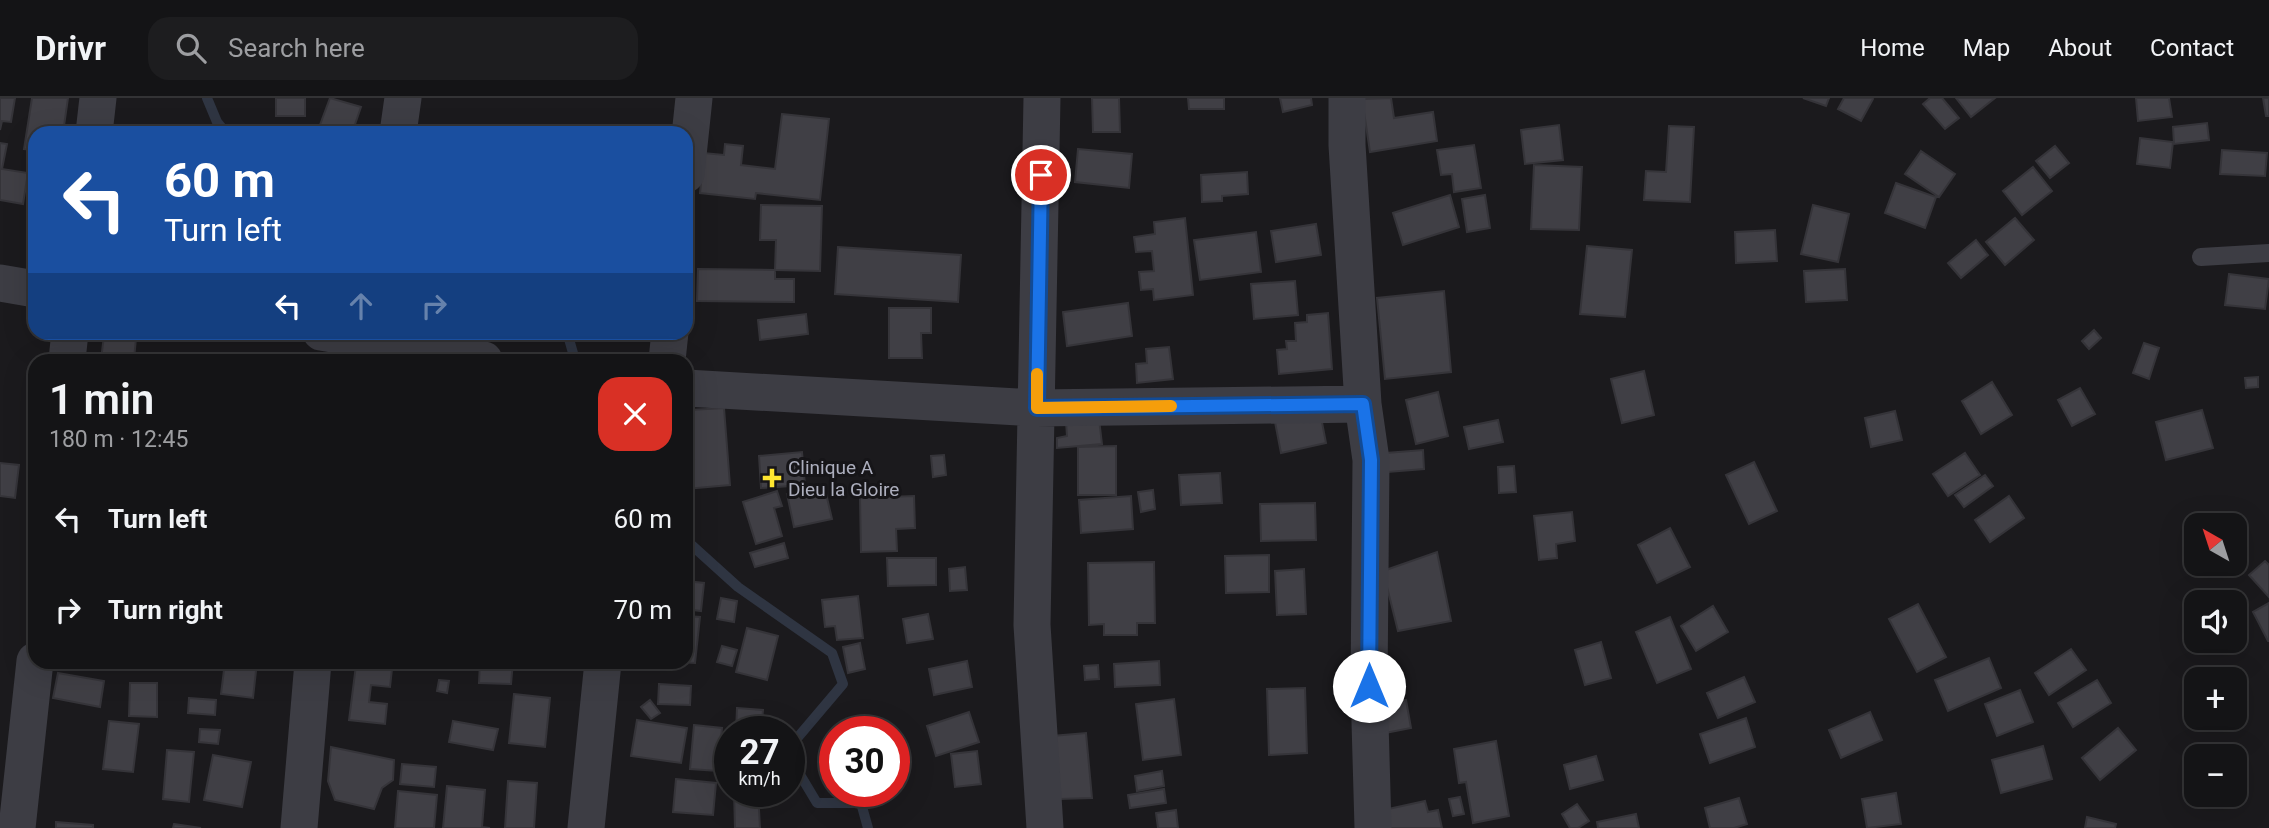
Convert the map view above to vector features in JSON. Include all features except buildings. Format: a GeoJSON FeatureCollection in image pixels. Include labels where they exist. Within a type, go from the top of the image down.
{"type":"FeatureCollection","features":[{"type":"Feature","properties":{"kind":"street"},"geometry":{"type":"LineString","coordinates":[[95,126],[98,98]]}},
{"type":"Feature","properties":{"kind":"street"},"geometry":{"type":"LineString","coordinates":[[399,126],[403,98]]}},
{"type":"Feature","properties":{"kind":"street"},"geometry":{"type":"LineString","coordinates":[[691,126],[694,98]]}},
{"type":"Feature","properties":{"kind":"street"},"geometry":{"type":"LineString","coordinates":[[1042,98],[1032,625],[1045,828]]}},
{"type":"Feature","properties":{"kind":"street"},"geometry":{"type":"LineString","coordinates":[[1348,98],[1347,145],[1363,404],[1371,460],[1369,686],[1373,828]]}},
{"type":"Feature","properties":{"kind":"street"},"geometry":{"type":"LineString","coordinates":[[0,283],[28,288]]}},
{"type":"Feature","properties":{"kind":"street"},"geometry":{"type":"LineString","coordinates":[[335,343],[431,354]]}},
{"type":"Feature","properties":{"kind":"street"},"geometry":{"type":"LineString","coordinates":[[693,387],[1037,408],[1363,404]]}},
{"type":"Feature","properties":{"kind":"street"},"geometry":{"type":"LineString","coordinates":[[17,828],[34,669]]}},
{"type":"Feature","properties":{"kind":"street"},"geometry":{"type":"LineString","coordinates":[[299,828],[312,669]]}},
{"type":"Feature","properties":{"kind":"street"},"geometry":{"type":"LineString","coordinates":[[586,828],[602,669]]}},
{"type":"Feature","properties":{"kind":"lane"},"geometry":{"type":"LineString","coordinates":[[2201,257],[2269,253]]}},
{"type":"Feature","properties":{"kind":"waterway"},"geometry":{"type":"LineString","coordinates":[[207,98],[220,126]]}},
{"type":"Feature","properties":{"kind":"waterway"},"geometry":{"type":"LineString","coordinates":[[569,340],[573,354]]}},
{"type":"Feature","properties":{"kind":"waterway"},"geometry":{"type":"LineString","coordinates":[[693,546],[738,587],[832,653],[843,684],[793,743],[793,763],[817,803],[861,803],[868,828]]}},
{"type":"Feature","properties":{"kind":"slow traffic"},"geometry":{"type":"LineString","coordinates":[[1037,374],[1037,408],[1171,406]]}},
{"type":"Feature","properties":{"kind":"place","name":"Clinique A Dieu la Gloire"},"geometry":{"type":"Point","coordinates":[772,478]}},
{"type":"Feature","properties":{"kind":"route"},"geometry":{"type":"LineString","coordinates":[[1041,175],[1037,408],[1363,404],[1371,460],[1369,686]]}}]}
